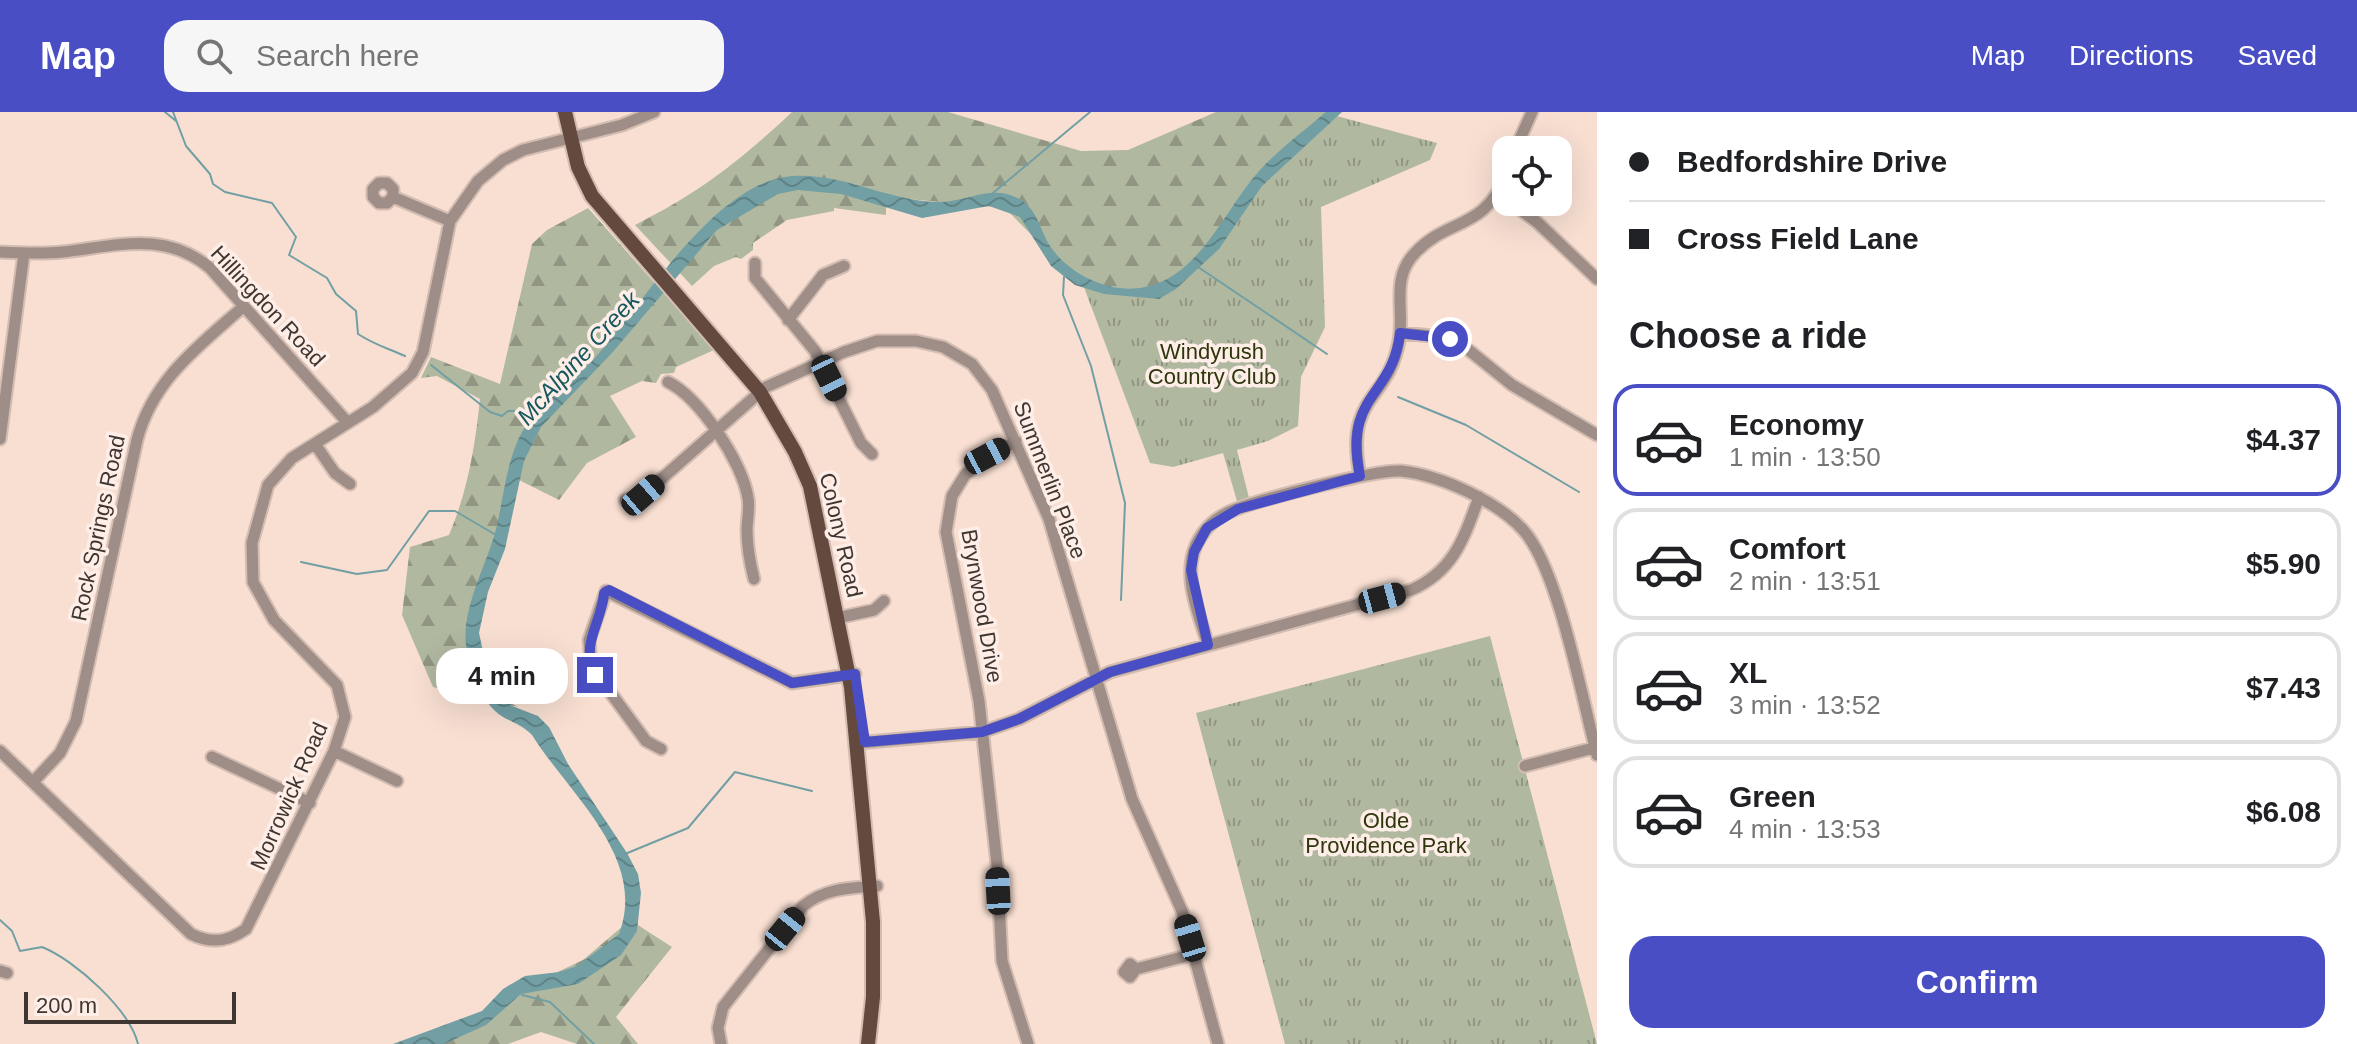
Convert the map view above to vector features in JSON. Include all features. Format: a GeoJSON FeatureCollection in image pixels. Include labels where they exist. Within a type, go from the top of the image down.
{"type":"FeatureCollection","features":[{"type":"Feature","properties":{"kind":"main road","name":"Colony Road"},"geometry":{"type":"LineString","coordinates":[[565,112],[590,185],[763,389],[818,488],[852,675],[881,957],[874,1025],[868,1044]]}},
{"type":"Feature","properties":{"kind":"main road","name":"Colony Road"},"geometry":{"type":"LineString","coordinates":[[573,112],[573,137]]}},
{"type":"Feature","properties":{"kind":"main road","name":"Colony Road"},"geometry":{"type":"LineString","coordinates":[[874,1025],[877,1044]]}},
{"type":"Feature","properties":{"kind":"street","name":"Morrowick Road"},"geometry":{"type":"LineString","coordinates":[[0,751],[196,937],[212,941],[238,935],[253,922],[344,726],[342,695],[331,677],[267,612],[253,582],[250,558],[268,485],[284,465],[400,385],[417,366],[450,221],[470,190],[503,160],[523,150],[622,125],[654,112]]}},
{"type":"Feature","properties":{"kind":"street"},"geometry":{"type":"LineString","coordinates":[[1521,136],[1532,112]]}},
{"type":"Feature","properties":{"kind":"street"},"geometry":{"type":"LineString","coordinates":[[393,197],[450,221]]}},
{"type":"Feature","properties":{"kind":"street"},"geometry":{"type":"LineString","coordinates":[[1360,476],[1355,449],[1359,417],[1390,368],[1400,333],[1399,283],[1410,258],[1429,242],[1492,207]]}},
{"type":"Feature","properties":{"kind":"street"},"geometry":{"type":"LineString","coordinates":[[1529,216],[1597,279]]}},
{"type":"Feature","properties":{"kind":"street","name":"Hillingdon Road"},"geometry":{"type":"LineString","coordinates":[[0,252],[24,253],[140,242],[169,244],[199,259],[348,423]]}},
{"type":"Feature","properties":{"kind":"street"},"geometry":{"type":"LineString","coordinates":[[0,439],[24,253]]}},
{"type":"Feature","properties":{"kind":"street"},"geometry":{"type":"LineString","coordinates":[[755,263],[755,278],[815,351],[861,443],[872,454]]}},
{"type":"Feature","properties":{"kind":"street"},"geometry":{"type":"LineString","coordinates":[[788,320],[823,275],[844,266]]}},
{"type":"Feature","properties":{"kind":"street","name":"Rock Springs Road"},"geometry":{"type":"LineString","coordinates":[[33,782],[60,753],[76,721],[137,440],[147,410],[178,365],[244,306]]}},
{"type":"Feature","properties":{"kind":"street"},"geometry":{"type":"LineString","coordinates":[[1400,333],[1444,337],[1460,343],[1512,385],[1597,435]]}},
{"type":"Feature","properties":{"kind":"street","name":"Summerlin Place"},"geometry":{"type":"LineString","coordinates":[[625,500],[643,495],[763,389],[820,363],[877,341],[916,341],[943,347],[972,364],[987,382],[1016,441],[1055,536],[1136,811],[1182,911],[1218,1044]]}},
{"type":"Feature","properties":{"kind":"street"},"geometry":{"type":"LineString","coordinates":[[668,382],[681,389],[717,431],[748,498],[747,532],[754,579]]}},
{"type":"Feature","properties":{"kind":"street","name":"Brynwood Drive"},"geometry":{"type":"LineString","coordinates":[[1016,441],[981,461],[965,475],[952,496],[946,520],[975,672],[997,864],[1002,961],[1028,1044]]}},
{"type":"Feature","properties":{"kind":"street"},"geometry":{"type":"LineString","coordinates":[[315,444],[335,473],[350,484]]}},
{"type":"Feature","properties":{"kind":"street"},"geometry":{"type":"LineString","coordinates":[[1208,645],[1191,570],[1194,552],[1207,528],[1238,509],[1360,476],[1400,471],[1479,497],[1515,522],[1542,558],[1596,750],[1525,766]]}},
{"type":"Feature","properties":{"kind":"street"},"geometry":{"type":"LineString","coordinates":[[861,742],[982,732],[1019,719],[1096,677],[1424,585],[1443,571],[1457,553],[1479,497]]}},
{"type":"Feature","properties":{"kind":"street"},"geometry":{"type":"LineString","coordinates":[[661,749],[646,741],[591,666],[589,640],[603,608],[604,595],[612,591],[645,611],[792,683],[852,675]]}},
{"type":"Feature","properties":{"kind":"street"},"geometry":{"type":"LineString","coordinates":[[841,617],[874,610],[884,601]]}},
{"type":"Feature","properties":{"kind":"street"},"geometry":{"type":"LineString","coordinates":[[334,751],[397,781]]}},
{"type":"Feature","properties":{"kind":"street"},"geometry":{"type":"LineString","coordinates":[[212,757],[310,803]]}},
{"type":"Feature","properties":{"kind":"street"},"geometry":{"type":"LineString","coordinates":[[721,1044],[718,1028],[723,1007],[803,906],[816,895],[830,890],[873,886]]}},
{"type":"Feature","properties":{"kind":"street"},"geometry":{"type":"LineString","coordinates":[[1136,969],[1194,954]]}},
{"type":"Feature","properties":{"kind":"green space"},"geometry":{"type":"Polygon","coordinates":[[[792,112],[948,112],[1081,151],[1128,150],[1216,112],[1335,112],[1234,222],[1156,293],[1102,290],[1068,272],[1005,208],[886,197],[886,215],[834,208],[834,211],[787,220],[753,243],[753,250],[741,259],[736,257],[714,266],[692,286],[635,225],[718,175],[792,112]]]}},
{"type":"Feature","properties":{"kind":"green space","name":"Windyrush Country Club"},"geometry":{"type":"Polygon","coordinates":[[[1333,115],[1437,143],[1430,160],[1321,207],[1325,327],[1301,377],[1298,426],[1268,441],[1237,450],[1249,498],[1237,501],[1223,453],[1173,467],[1150,463],[1082,282],[1130,293],[1181,279],[1258,185],[1333,115]]]}},
{"type":"Feature","properties":{"kind":"green space"},"geometry":{"type":"Polygon","coordinates":[[[588,208],[714,350],[676,367],[674,373],[661,374],[656,383],[642,381],[610,396],[636,437],[587,463],[559,500],[517,479],[470,636],[490,692],[518,707],[433,687],[402,615],[410,547],[449,535],[456,518],[470,468],[480,399],[437,376],[421,378],[431,357],[500,384],[532,244],[547,230],[588,208]]]}},
{"type":"Feature","properties":{"kind":"green space","name":"Olde Providence Park"},"geometry":{"type":"Polygon","coordinates":[[[1490,636],[1597,1044],[1285,1044],[1196,713],[1490,636]]]}},
{"type":"Feature","properties":{"kind":"green space"},"geometry":{"type":"Polygon","coordinates":[[[630,920],[672,947],[616,1017],[638,1044],[577,1044],[541,1032],[508,1044],[418,1044],[469,1023],[523,988],[583,960],[630,920]]]}},
{"type":"Feature","properties":{"kind":"water"},"geometry":{"type":"Polygon","coordinates":[[[1326,112],[1342,112],[1262,186],[1219,249],[1176,289],[1159,299],[1104,294],[1075,285],[1051,266],[1020,217],[989,206],[922,218],[841,194],[798,190],[778,194],[717,230],[611,354],[541,427],[524,461],[505,549],[488,592],[479,633],[488,674],[498,691],[512,706],[538,716],[549,727],[568,764],[627,853],[638,874],[641,893],[637,931],[621,955],[578,984],[521,994],[486,1025],[444,1044],[393,1044],[482,1011],[503,989],[525,976],[559,972],[577,966],[619,934],[625,906],[623,879],[614,853],[600,828],[532,735],[495,711],[482,695],[473,676],[466,645],[467,617],[495,533],[514,451],[525,427],[594,359],[657,279],[708,223],[735,200],[763,183],[792,176],[829,178],[922,201],[951,201],[1001,193],[1027,204],[1050,246],[1079,273],[1118,288],[1145,287],[1181,270],[1210,239],[1259,171],[1326,112]]]}},
{"type":"Feature","properties":{"kind":"waterway"},"geometry":{"type":"LineString","coordinates":[[165,112],[176,121]]}},
{"type":"Feature","properties":{"kind":"waterway"},"geometry":{"type":"LineString","coordinates":[[173,112],[186,146],[210,174],[213,184],[225,192],[272,203],[296,237],[289,255],[327,278],[336,294],[356,311],[358,334],[405,356]]}},
{"type":"Feature","properties":{"kind":"waterway"},"geometry":{"type":"LineString","coordinates":[[993,193],[1090,112]]}},
{"type":"Feature","properties":{"kind":"waterway"},"geometry":{"type":"LineString","coordinates":[[1198,267],[1327,354]]}},
{"type":"Feature","properties":{"kind":"waterway"},"geometry":{"type":"LineString","coordinates":[[1064,277],[1063,295],[1091,366],[1125,503],[1121,600]]}},
{"type":"Feature","properties":{"kind":"waterway","name":"McAlpine Creek"},"geometry":{"type":"LineString","coordinates":[[431,365],[490,412],[502,416],[508,411],[516,411],[526,426]]}},
{"type":"Feature","properties":{"kind":"waterway"},"geometry":{"type":"LineString","coordinates":[[1398,397],[1466,425],[1579,492]]}},
{"type":"Feature","properties":{"kind":"waterway"},"geometry":{"type":"LineString","coordinates":[[301,562],[357,574],[387,570],[429,511],[455,511],[496,535]]}},
{"type":"Feature","properties":{"kind":"waterway"},"geometry":{"type":"LineString","coordinates":[[625,854],[688,828],[735,772],[812,791]]}},
{"type":"Feature","properties":{"kind":"waterway"},"geometry":{"type":"LineString","coordinates":[[0,920],[12,931],[20,951],[42,947],[85,974],[124,1016],[138,1044]]}},
{"type":"Feature","properties":{"kind":"waterway"},"geometry":{"type":"LineString","coordinates":[[522,995],[550,1002],[594,1044]]}},
{"type":"Feature","properties":{"kind":"route"},"geometry":{"type":"LineString","coordinates":[[595,675],[589,659],[589,640],[604,605],[604,593],[609,590],[619,598],[792,683],[811,683],[855,674],[865,742],[982,732],[1005,725],[1096,677],[1208,645],[1191,582],[1194,552],[1207,528],[1238,509],[1360,476],[1355,449],[1359,417],[1363,406],[1390,368],[1400,333],[1450,339]]}}]}
